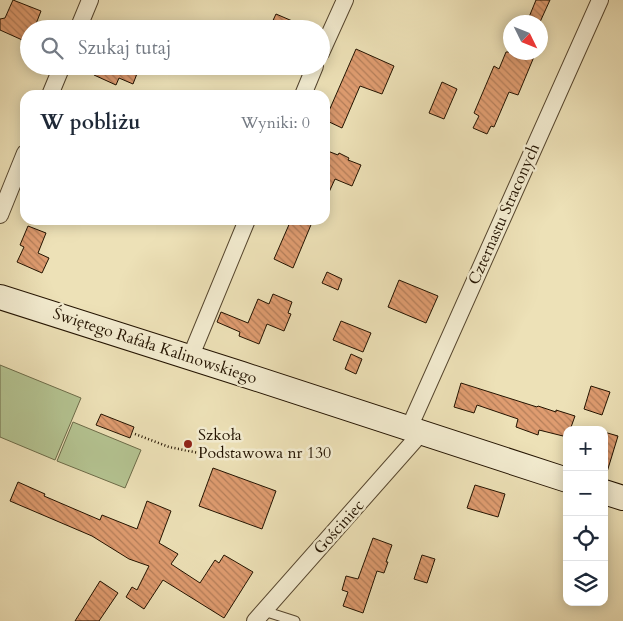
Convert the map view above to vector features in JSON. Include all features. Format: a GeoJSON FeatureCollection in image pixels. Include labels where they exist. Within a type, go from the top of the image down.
{"type":"FeatureCollection","features":[{"type":"Feature","properties":{"kind":"street"},"geometry":{"type":"LineString","coordinates":[[82,20],[90,0]]}},
{"type":"Feature","properties":{"kind":"street"},"geometry":{"type":"LineString","coordinates":[[330,33],[345,0]]}},
{"type":"Feature","properties":{"kind":"street","name":"Czternastu Straconych"},"geometry":{"type":"LineString","coordinates":[[416,430],[600,0]]}},
{"type":"Feature","properties":{"kind":"street"},"geometry":{"type":"LineString","coordinates":[[52,90],[58,75]]}},
{"type":"Feature","properties":{"kind":"street"},"geometry":{"type":"LineString","coordinates":[[305,90],[311,75]]}},
{"type":"Feature","properties":{"kind":"street"},"geometry":{"type":"LineString","coordinates":[[0,215],[20,165]]}},
{"type":"Feature","properties":{"kind":"street"},"geometry":{"type":"LineString","coordinates":[[190,358],[246,225]]}},
{"type":"Feature","properties":{"kind":"street","name":"Świętego Rafała Kalinowskiego"},"geometry":{"type":"LineString","coordinates":[[0,297],[563,479]]}},
{"type":"Feature","properties":{"kind":"street","name":"Gościniec"},"geometry":{"type":"LineString","coordinates":[[260,616],[416,430]]}},
{"type":"Feature","properties":{"kind":"street"},"geometry":{"type":"LineString","coordinates":[[608,493],[623,498]]}},
{"type":"Feature","properties":{"kind":"lane"},"geometry":{"type":"LineString","coordinates":[[260,616],[295,621]]}},
{"type":"Feature","properties":{"kind":"path"},"geometry":{"type":"LineString","coordinates":[[135,434],[169,447],[214,456]]}},
{"type":"Feature","properties":{"kind":"green space"},"geometry":{"type":"Polygon","coordinates":[[[0,365],[81,398],[55,460],[0,437],[0,365]]]}},
{"type":"Feature","properties":{"kind":"green space"},"geometry":{"type":"Polygon","coordinates":[[[73,422],[141,450],[125,488],[57,461],[73,422]]]}},
{"type":"Feature","properties":{"kind":"building"},"geometry":{"type":"Polygon","coordinates":[[[13,0],[41,11],[38,20],[20,20],[20,39],[0,30],[0,19],[5,18],[13,0]]]}},
{"type":"Feature","properties":{"kind":"building"},"geometry":{"type":"Polygon","coordinates":[[[536,0],[550,0],[543,15],[530,15],[536,0]]]}},
{"type":"Feature","properties":{"kind":"building"},"geometry":{"type":"Polygon","coordinates":[[[276,14],[290,20],[273,20],[276,14]]]}},
{"type":"Feature","properties":{"kind":"building"},"geometry":{"type":"Polygon","coordinates":[[[356,49],[394,66],[382,94],[360,86],[342,128],[330,122],[330,109],[356,49]]]}},
{"type":"Feature","properties":{"kind":"building"},"geometry":{"type":"Polygon","coordinates":[[[503,59],[533,60],[518,95],[509,92],[494,127],[491,126],[487,134],[473,128],[479,116],[474,113],[494,66],[499,69],[503,59]]]}},
{"type":"Feature","properties":{"kind":"building"},"geometry":{"type":"Polygon","coordinates":[[[94,75],[136,75],[133,84],[119,78],[116,85],[94,75]]]}},
{"type":"Feature","properties":{"kind":"building"},"geometry":{"type":"Polygon","coordinates":[[[442,82],[457,89],[444,119],[429,113],[442,82]]]}},
{"type":"Feature","properties":{"kind":"building"},"geometry":{"type":"Polygon","coordinates":[[[330,152],[338,155],[339,153],[349,158],[348,160],[361,165],[352,186],[335,179],[330,190],[330,152]]]}},
{"type":"Feature","properties":{"kind":"building"},"geometry":{"type":"Polygon","coordinates":[[[289,225],[311,225],[293,268],[274,259],[289,225]]]}},
{"type":"Feature","properties":{"kind":"building"},"geometry":{"type":"Polygon","coordinates":[[[28,226],[46,233],[38,253],[49,258],[42,273],[17,262],[24,247],[20,245],[28,226]]]}},
{"type":"Feature","properties":{"kind":"building"},"geometry":{"type":"Polygon","coordinates":[[[327,272],[342,279],[338,290],[322,283],[327,272]]]}},
{"type":"Feature","properties":{"kind":"building"},"geometry":{"type":"Polygon","coordinates":[[[399,280],[438,296],[426,323],[388,307],[399,280]]]}},
{"type":"Feature","properties":{"kind":"building"},"geometry":{"type":"Polygon","coordinates":[[[273,294],[292,302],[288,313],[291,314],[284,331],[267,324],[259,344],[239,336],[240,332],[217,322],[221,312],[248,323],[258,299],[269,304],[273,294]]]}},
{"type":"Feature","properties":{"kind":"building"},"geometry":{"type":"Polygon","coordinates":[[[341,321],[371,333],[363,352],[333,340],[341,321]]]}},
{"type":"Feature","properties":{"kind":"building"},"geometry":{"type":"Polygon","coordinates":[[[351,354],[362,359],[356,374],[345,369],[351,354]]]}},
{"type":"Feature","properties":{"kind":"building"},"geometry":{"type":"Polygon","coordinates":[[[461,383],[537,407],[575,416],[571,426],[563,426],[563,436],[539,430],[538,435],[516,427],[518,419],[477,405],[474,413],[454,407],[461,383]]]}},
{"type":"Feature","properties":{"kind":"building"},"geometry":{"type":"Polygon","coordinates":[[[591,386],[610,392],[602,415],[584,409],[591,386]]]}},
{"type":"Feature","properties":{"kind":"building"},"geometry":{"type":"Polygon","coordinates":[[[101,414],[134,427],[130,438],[96,425],[101,414]]]}},
{"type":"Feature","properties":{"kind":"building"},"geometry":{"type":"Polygon","coordinates":[[[608,433],[618,436],[608,469],[608,433]]]}},
{"type":"Feature","properties":{"kind":"building"},"geometry":{"type":"Polygon","coordinates":[[[213,468],[276,491],[262,529],[199,506],[213,468]]]}},
{"type":"Feature","properties":{"kind":"building"},"geometry":{"type":"Polygon","coordinates":[[[18,482],[45,494],[44,496],[100,520],[102,515],[137,529],[147,501],[171,511],[159,543],[178,554],[171,564],[200,583],[215,560],[219,563],[224,555],[253,572],[224,618],[163,580],[144,609],[126,597],[132,587],[137,590],[149,566],[129,559],[92,536],[10,501],[18,482]]]}},
{"type":"Feature","properties":{"kind":"building"},"geometry":{"type":"Polygon","coordinates":[[[475,485],[505,494],[498,517],[467,508],[475,485]]]}},
{"type":"Feature","properties":{"kind":"building"},"geometry":{"type":"Polygon","coordinates":[[[373,538],[392,545],[384,573],[377,571],[363,613],[343,606],[348,592],[342,590],[346,576],[358,579],[373,538]]]}},
{"type":"Feature","properties":{"kind":"building"},"geometry":{"type":"Polygon","coordinates":[[[422,555],[435,559],[427,583],[414,579],[422,555]]]}},
{"type":"Feature","properties":{"kind":"building"},"geometry":{"type":"Polygon","coordinates":[[[100,581],[118,593],[99,621],[75,621],[100,581]]]}},
{"type":"Feature","properties":{"kind":"place","name":"Szkoła Podstawowa nr 130"},"geometry":{"type":"Point","coordinates":[188,444]}}]}
